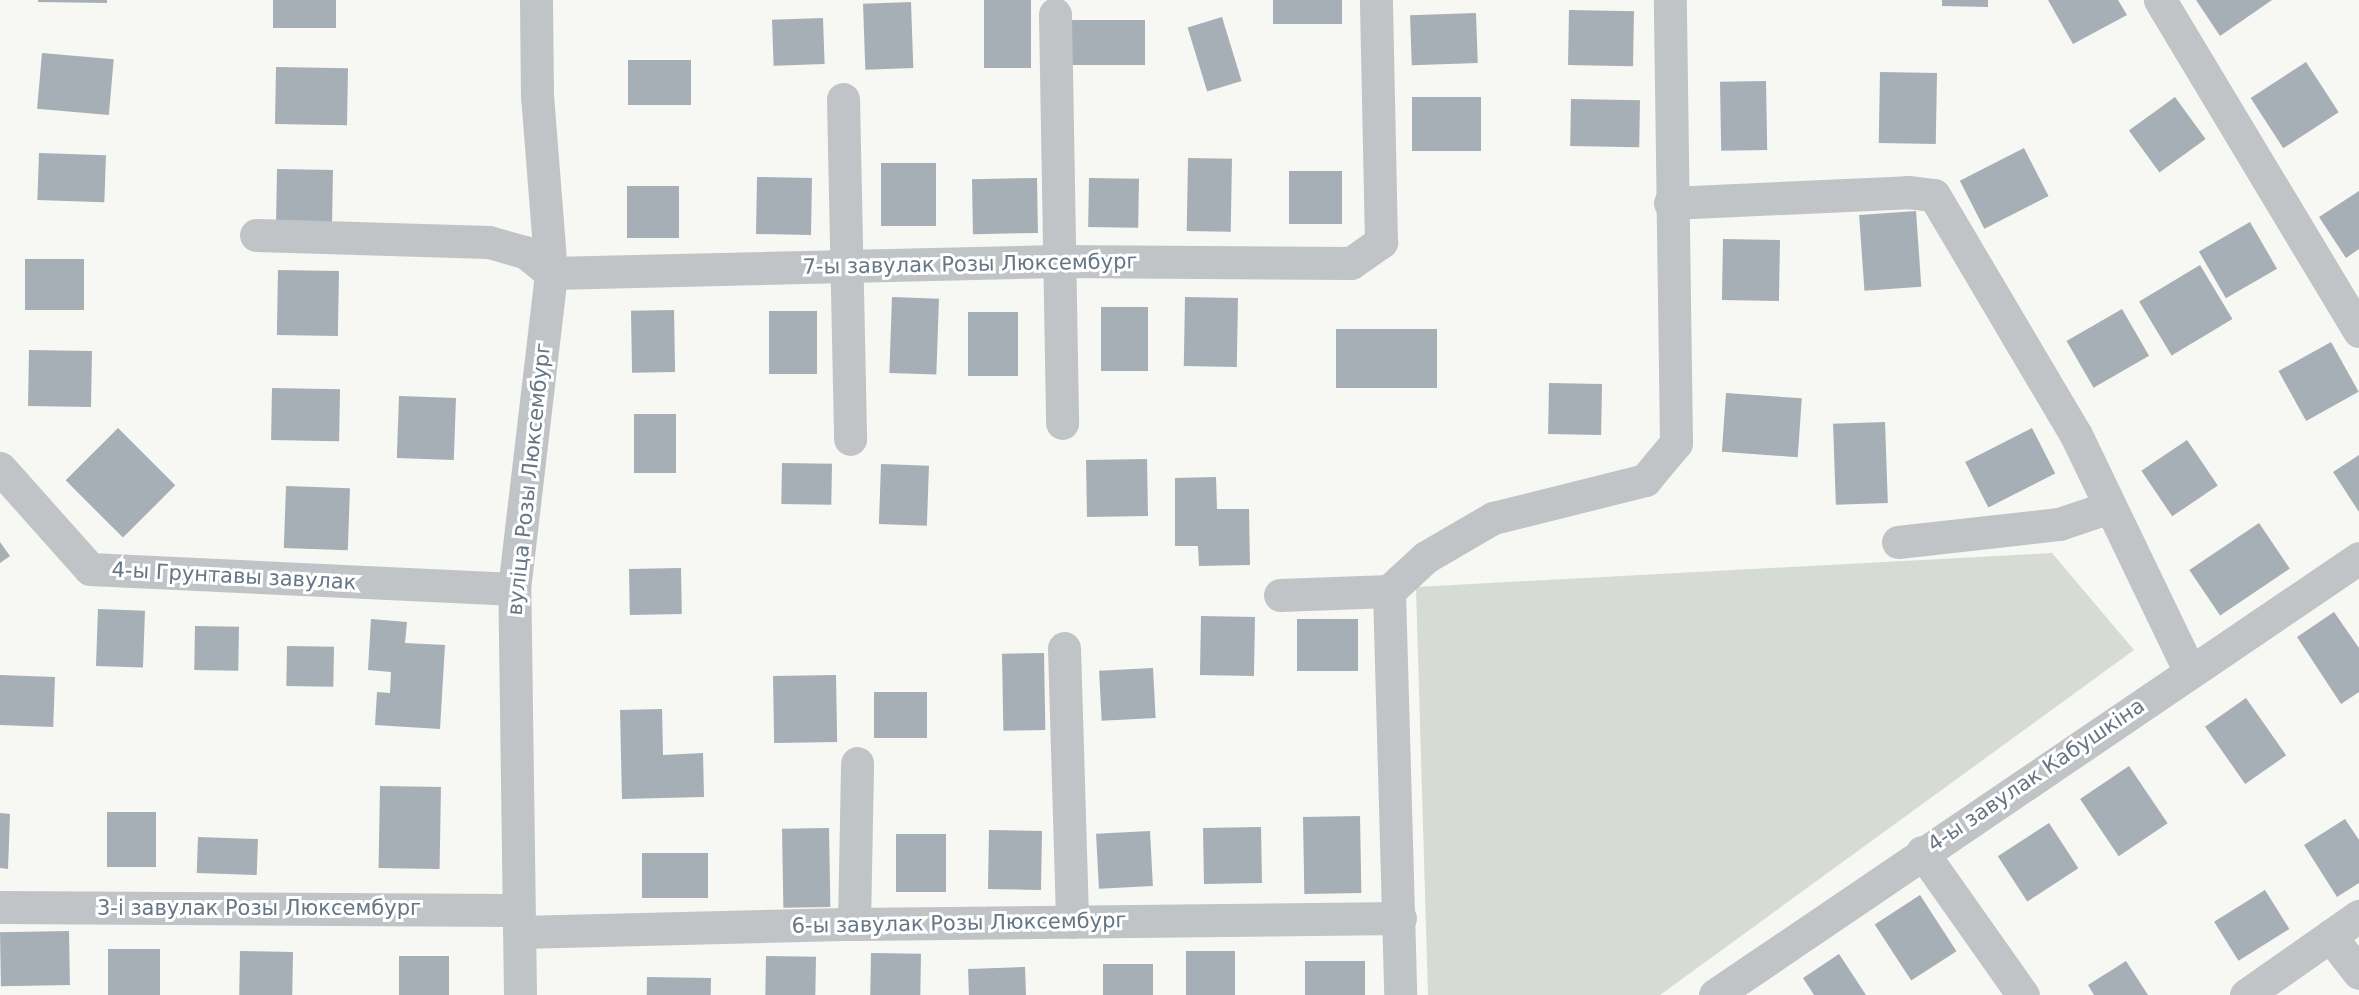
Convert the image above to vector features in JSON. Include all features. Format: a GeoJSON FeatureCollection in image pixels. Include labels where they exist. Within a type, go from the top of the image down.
{"type":"FeatureCollection","features":[{"type":"Feature","properties":{"kind":"street","name":"вуліца Розы Люксембург"},"geometry":{"type":"LineString","coordinates":[[520,995],[514,589],[551,273],[537,97],[536,0]]}},
{"type":"Feature","properties":{"kind":"street","name":"7-ы завулак Розы Люксембург"},"geometry":{"type":"LineString","coordinates":[[551,273],[1058,261],[1351,263],[1381,242],[1376,0]]}},
{"type":"Feature","properties":{"kind":"street"},"geometry":{"type":"LineString","coordinates":[[1280,595],[1389,591],[1426,557],[1493,518],[1645,480],[1676,443],[1670,203],[1670,0]]}},
{"type":"Feature","properties":{"kind":"street"},"geometry":{"type":"LineString","coordinates":[[2160,0],[2359,331]]}},
{"type":"Feature","properties":{"kind":"street"},"geometry":{"type":"LineString","coordinates":[[1055,14],[1062,423]]}},
{"type":"Feature","properties":{"kind":"street"},"geometry":{"type":"LineString","coordinates":[[843,99],[850,439]]}},
{"type":"Feature","properties":{"kind":"street"},"geometry":{"type":"LineString","coordinates":[[1670,203],[1908,192],[1935,195],[2076,435],[2190,672]]}},
{"type":"Feature","properties":{"kind":"street"},"geometry":{"type":"LineString","coordinates":[[256,235],[489,242],[525,252],[551,273]]}},
{"type":"Feature","properties":{"kind":"street","name":"4-ы Грунтавы завулак"},"geometry":{"type":"LineString","coordinates":[[0,468],[90,569],[514,589]]}},
{"type":"Feature","properties":{"kind":"street"},"geometry":{"type":"LineString","coordinates":[[1898,542],[2059,524],[2110,507]]}},
{"type":"Feature","properties":{"kind":"street","name":"4-ы завулак Кабушкіна"},"geometry":{"type":"LineString","coordinates":[[1715,995],[1922,852],[2359,558]]}},
{"type":"Feature","properties":{"kind":"street"},"geometry":{"type":"LineString","coordinates":[[1389,591],[1400,918],[1400,995]]}},
{"type":"Feature","properties":{"kind":"street"},"geometry":{"type":"LineString","coordinates":[[1064,648],[1072,922]]}},
{"type":"Feature","properties":{"kind":"street"},"geometry":{"type":"LineString","coordinates":[[854,924],[857,763]]}},
{"type":"Feature","properties":{"kind":"street"},"geometry":{"type":"LineString","coordinates":[[1922,852],[2023,995]]}},
{"type":"Feature","properties":{"kind":"street","name":"3-і завулак Розы Люксембург"},"geometry":{"type":"LineString","coordinates":[[0,907],[518,921]]}},
{"type":"Feature","properties":{"kind":"street"},"geometry":{"type":"LineString","coordinates":[[2247,995],[2359,916]]}},
{"type":"Feature","properties":{"kind":"street","name":"6-ы завулак Розы Люксембург"},"geometry":{"type":"LineString","coordinates":[[518,921],[854,924],[1400,918]]}},
{"type":"Feature","properties":{"kind":"street"},"geometry":{"type":"LineString","coordinates":[[2330,936],[2359,973]]}},
{"type":"Feature","properties":{"kind":"shaded area"},"geometry":{"type":"Polygon","coordinates":[[[2052,553],[2134,650],[1660,995],[1428,995],[1416,587],[2052,553]]]}},
{"type":"Feature","properties":{"kind":"building"},"geometry":{"type":"Polygon","coordinates":[[[38,0],[107,0],[107,3],[38,2],[38,0]]]}},
{"type":"Feature","properties":{"kind":"building"},"geometry":{"type":"Polygon","coordinates":[[[273,0],[336,0],[336,28],[273,28],[273,0]]]}},
{"type":"Feature","properties":{"kind":"building"},"geometry":{"type":"Polygon","coordinates":[[[984,0],[1031,0],[1031,68],[984,68],[984,0]]]}},
{"type":"Feature","properties":{"kind":"building"},"geometry":{"type":"Polygon","coordinates":[[[1273,0],[1342,0],[1342,24],[1273,24],[1273,0]]]}},
{"type":"Feature","properties":{"kind":"building"},"geometry":{"type":"Polygon","coordinates":[[[1942,0],[1988,0],[1988,7],[1942,6],[1942,0]]]}},
{"type":"Feature","properties":{"kind":"building"},"geometry":{"type":"Polygon","coordinates":[[[2048,0],[2118,0],[2127,15],[2073,44],[2048,0]]]}},
{"type":"Feature","properties":{"kind":"building"},"geometry":{"type":"Polygon","coordinates":[[[2196,0],[2272,0],[2220,36],[2196,0]]]}},
{"type":"Feature","properties":{"kind":"building"},"geometry":{"type":"Polygon","coordinates":[[[911,2],[913,68],[865,70],[863,4],[911,2]]]}},
{"type":"Feature","properties":{"kind":"building"},"geometry":{"type":"Polygon","coordinates":[[[1569,10],[1634,11],[1633,66],[1568,65],[1569,10]]]}},
{"type":"Feature","properties":{"kind":"building"},"geometry":{"type":"Polygon","coordinates":[[[1476,13],[1478,63],[1412,65],[1410,15],[1476,13]]]}},
{"type":"Feature","properties":{"kind":"building"},"geometry":{"type":"Polygon","coordinates":[[[1222,17],[1242,81],[1207,92],[1188,28],[1222,17]]]}},
{"type":"Feature","properties":{"kind":"building"},"geometry":{"type":"Polygon","coordinates":[[[823,18],[825,64],[774,66],[772,20],[823,18]]]}},
{"type":"Feature","properties":{"kind":"building"},"geometry":{"type":"Polygon","coordinates":[[[1072,20],[1145,20],[1145,65],[1072,65],[1072,20]]]}},
{"type":"Feature","properties":{"kind":"building"},"geometry":{"type":"Polygon","coordinates":[[[42,53],[114,59],[109,115],[37,109],[42,53]]]}},
{"type":"Feature","properties":{"kind":"building"},"geometry":{"type":"Polygon","coordinates":[[[628,60],[691,60],[691,105],[628,105],[628,60]]]}},
{"type":"Feature","properties":{"kind":"building"},"geometry":{"type":"Polygon","coordinates":[[[2306,62],[2339,112],[2283,148],[2251,98],[2306,62]]]}},
{"type":"Feature","properties":{"kind":"building"},"geometry":{"type":"Polygon","coordinates":[[[276,67],[348,68],[347,125],[275,124],[276,67]]]}},
{"type":"Feature","properties":{"kind":"building"},"geometry":{"type":"Polygon","coordinates":[[[1880,72],[1937,73],[1936,144],[1879,143],[1880,72]]]}},
{"type":"Feature","properties":{"kind":"building"},"geometry":{"type":"Polygon","coordinates":[[[1766,81],[1767,150],[1721,151],[1720,82],[1766,81]]]}},
{"type":"Feature","properties":{"kind":"building"},"geometry":{"type":"Polygon","coordinates":[[[1412,97],[1481,97],[1481,151],[1412,151],[1412,97]]]}},
{"type":"Feature","properties":{"kind":"building"},"geometry":{"type":"Polygon","coordinates":[[[2175,97],[2206,139],[2159,173],[2129,131],[2175,97]]]}},
{"type":"Feature","properties":{"kind":"building"},"geometry":{"type":"Polygon","coordinates":[[[1571,99],[1640,100],[1639,147],[1570,146],[1571,99]]]}},
{"type":"Feature","properties":{"kind":"building"},"geometry":{"type":"Polygon","coordinates":[[[2024,148],[2049,196],[1984,229],[1960,181],[2024,148]]]}},
{"type":"Feature","properties":{"kind":"building"},"geometry":{"type":"Polygon","coordinates":[[[39,153],[106,155],[104,202],[37,200],[39,153]]]}},
{"type":"Feature","properties":{"kind":"building"},"geometry":{"type":"Polygon","coordinates":[[[1188,158],[1232,159],[1231,232],[1187,231],[1188,158]]]}},
{"type":"Feature","properties":{"kind":"building"},"geometry":{"type":"Polygon","coordinates":[[[881,163],[936,163],[936,226],[881,226],[881,163]]]}},
{"type":"Feature","properties":{"kind":"building"},"geometry":{"type":"Polygon","coordinates":[[[277,169],[333,170],[332,224],[276,223],[277,169]]]}},
{"type":"Feature","properties":{"kind":"building"},"geometry":{"type":"Polygon","coordinates":[[[1289,171],[1342,171],[1342,224],[1289,224],[1289,171]]]}},
{"type":"Feature","properties":{"kind":"building"},"geometry":{"type":"Polygon","coordinates":[[[757,177],[812,178],[811,235],[756,234],[757,177]]]}},
{"type":"Feature","properties":{"kind":"building"},"geometry":{"type":"Polygon","coordinates":[[[1037,178],[1038,233],[973,234],[972,179],[1037,178]]]}},
{"type":"Feature","properties":{"kind":"building"},"geometry":{"type":"Polygon","coordinates":[[[1089,178],[1139,179],[1138,228],[1088,227],[1089,178]]]}},
{"type":"Feature","properties":{"kind":"building"},"geometry":{"type":"Polygon","coordinates":[[[627,186],[679,186],[679,238],[627,238],[627,186]]]}},
{"type":"Feature","properties":{"kind":"building"},"geometry":{"type":"Polygon","coordinates":[[[2359,191],[2359,249],[2346,258],[2319,217],[2359,191]]]}},
{"type":"Feature","properties":{"kind":"building"},"geometry":{"type":"Polygon","coordinates":[[[1916,211],[1921,287],[1864,291],[1859,215],[1916,211]]]}},
{"type":"Feature","properties":{"kind":"building"},"geometry":{"type":"Polygon","coordinates":[[[2250,222],[2277,269],[2226,298],[2199,252],[2250,222]]]}},
{"type":"Feature","properties":{"kind":"building"},"geometry":{"type":"Polygon","coordinates":[[[1723,239],[1780,240],[1779,301],[1722,300],[1723,239]]]}},
{"type":"Feature","properties":{"kind":"building"},"geometry":{"type":"Polygon","coordinates":[[[25,259],[84,259],[84,310],[25,310],[25,259]]]}},
{"type":"Feature","properties":{"kind":"building"},"geometry":{"type":"Polygon","coordinates":[[[2200,265],[2232,319],[2172,356],[2139,302],[2200,265]]]}},
{"type":"Feature","properties":{"kind":"building"},"geometry":{"type":"Polygon","coordinates":[[[278,270],[339,271],[338,336],[277,335],[278,270]]]}},
{"type":"Feature","properties":{"kind":"building"},"geometry":{"type":"Polygon","coordinates":[[[892,297],[939,299],[936,375],[889,373],[892,297]]]}},
{"type":"Feature","properties":{"kind":"building"},"geometry":{"type":"Polygon","coordinates":[[[1185,297],[1238,298],[1237,367],[1184,366],[1185,297]]]}},
{"type":"Feature","properties":{"kind":"building"},"geometry":{"type":"Polygon","coordinates":[[[1101,307],[1148,307],[1148,371],[1101,371],[1101,307]]]}},
{"type":"Feature","properties":{"kind":"building"},"geometry":{"type":"Polygon","coordinates":[[[2122,309],[2149,356],[2094,388],[2067,341],[2122,309]]]}},
{"type":"Feature","properties":{"kind":"building"},"geometry":{"type":"Polygon","coordinates":[[[674,310],[675,372],[632,373],[631,311],[674,310]]]}},
{"type":"Feature","properties":{"kind":"building"},"geometry":{"type":"Polygon","coordinates":[[[769,311],[817,311],[817,374],[769,374],[769,311]]]}},
{"type":"Feature","properties":{"kind":"building"},"geometry":{"type":"Polygon","coordinates":[[[968,312],[1018,312],[1018,376],[968,376],[968,312]]]}},
{"type":"Feature","properties":{"kind":"building"},"geometry":{"type":"Polygon","coordinates":[[[1336,329],[1437,329],[1437,388],[1336,388],[1336,329]]]}},
{"type":"Feature","properties":{"kind":"building"},"geometry":{"type":"Polygon","coordinates":[[[2331,342],[2359,392],[2306,421],[2279,371],[2331,342]]]}},
{"type":"Feature","properties":{"kind":"building"},"geometry":{"type":"Polygon","coordinates":[[[29,350],[92,351],[91,407],[28,406],[29,350]]]}},
{"type":"Feature","properties":{"kind":"building"},"geometry":{"type":"Polygon","coordinates":[[[1549,383],[1602,384],[1601,435],[1548,434],[1549,383]]]}},
{"type":"Feature","properties":{"kind":"building"},"geometry":{"type":"Polygon","coordinates":[[[272,388],[340,389],[339,441],[271,440],[272,388]]]}},
{"type":"Feature","properties":{"kind":"building"},"geometry":{"type":"Polygon","coordinates":[[[1726,393],[1802,398],[1798,457],[1722,452],[1726,393]]]}},
{"type":"Feature","properties":{"kind":"building"},"geometry":{"type":"Polygon","coordinates":[[[399,396],[456,398],[454,460],[397,458],[399,396]]]}},
{"type":"Feature","properties":{"kind":"building"},"geometry":{"type":"Polygon","coordinates":[[[634,414],[676,414],[676,473],[634,473],[634,414]]]}},
{"type":"Feature","properties":{"kind":"building"},"geometry":{"type":"Polygon","coordinates":[[[1885,422],[1888,503],[1836,505],[1833,424],[1885,422]]]}},
{"type":"Feature","properties":{"kind":"building"},"geometry":{"type":"Polygon","coordinates":[[[118,428],[175,485],[123,538],[66,480],[118,428]]]}},
{"type":"Feature","properties":{"kind":"building"},"geometry":{"type":"Polygon","coordinates":[[[2032,428],[2055,473],[1988,507],[1965,462],[2032,428]]]}},
{"type":"Feature","properties":{"kind":"building"},"geometry":{"type":"Polygon","coordinates":[[[2187,440],[2218,486],[2172,516],[2141,471],[2187,440]]]}},
{"type":"Feature","properties":{"kind":"building"},"geometry":{"type":"Polygon","coordinates":[[[2359,455],[2359,512],[2333,472],[2359,455]]]}},
{"type":"Feature","properties":{"kind":"building"},"geometry":{"type":"Polygon","coordinates":[[[1147,459],[1148,516],[1087,517],[1086,460],[1147,459]]]}},
{"type":"Feature","properties":{"kind":"building"},"geometry":{"type":"Polygon","coordinates":[[[782,463],[832,464],[831,505],[781,504],[782,463]]]}},
{"type":"Feature","properties":{"kind":"building"},"geometry":{"type":"Polygon","coordinates":[[[881,464],[929,466],[927,526],[879,524],[881,464]]]}},
{"type":"Feature","properties":{"kind":"building"},"geometry":{"type":"Polygon","coordinates":[[[1216,477],[1217,509],[1249,509],[1250,565],[1199,566],[1198,546],[1175,546],[1175,478],[1216,477]]]}},
{"type":"Feature","properties":{"kind":"building"},"geometry":{"type":"Polygon","coordinates":[[[286,486],[350,488],[348,550],[284,548],[286,486]]]}},
{"type":"Feature","properties":{"kind":"building"},"geometry":{"type":"Polygon","coordinates":[[[2259,523],[2290,569],[2220,616],[2189,570],[2259,523]]]}},
{"type":"Feature","properties":{"kind":"building"},"geometry":{"type":"Polygon","coordinates":[[[0,542],[10,556],[0,563],[0,542]]]}},
{"type":"Feature","properties":{"kind":"building"},"geometry":{"type":"Polygon","coordinates":[[[681,568],[682,614],[630,615],[629,569],[681,568]]]}},
{"type":"Feature","properties":{"kind":"building"},"geometry":{"type":"Polygon","coordinates":[[[98,609],[145,611],[143,668],[96,666],[98,609]]]}},
{"type":"Feature","properties":{"kind":"building"},"geometry":{"type":"Polygon","coordinates":[[[2334,612],[2359,648],[2359,692],[2341,704],[2297,637],[2334,612]]]}},
{"type":"Feature","properties":{"kind":"building"},"geometry":{"type":"Polygon","coordinates":[[[1201,616],[1255,617],[1254,676],[1200,675],[1201,616]]]}},
{"type":"Feature","properties":{"kind":"building"},"geometry":{"type":"Polygon","coordinates":[[[371,619],[407,622],[405,643],[445,645],[440,729],[375,725],[377,692],[390,693],[391,672],[368,670],[371,619]]]}},
{"type":"Feature","properties":{"kind":"building"},"geometry":{"type":"Polygon","coordinates":[[[1297,619],[1358,619],[1358,671],[1297,671],[1297,619]]]}},
{"type":"Feature","properties":{"kind":"building"},"geometry":{"type":"Polygon","coordinates":[[[195,626],[239,627],[238,671],[194,670],[195,626]]]}},
{"type":"Feature","properties":{"kind":"building"},"geometry":{"type":"Polygon","coordinates":[[[287,646],[334,647],[333,687],[286,686],[287,646]]]}},
{"type":"Feature","properties":{"kind":"building"},"geometry":{"type":"Polygon","coordinates":[[[1044,653],[1045,730],[1003,731],[1002,654],[1044,653]]]}},
{"type":"Feature","properties":{"kind":"building"},"geometry":{"type":"Polygon","coordinates":[[[1153,668],[1156,718],[1102,721],[1099,671],[1153,668]]]}},
{"type":"Feature","properties":{"kind":"building"},"geometry":{"type":"Polygon","coordinates":[[[0,675],[55,677],[53,727],[0,725],[0,675]]]}},
{"type":"Feature","properties":{"kind":"building"},"geometry":{"type":"Polygon","coordinates":[[[836,675],[837,742],[774,743],[773,676],[836,675]]]}},
{"type":"Feature","properties":{"kind":"building"},"geometry":{"type":"Polygon","coordinates":[[[874,692],[927,692],[927,738],[874,738],[874,692]]]}},
{"type":"Feature","properties":{"kind":"building"},"geometry":{"type":"Polygon","coordinates":[[[2246,698],[2286,755],[2245,784],[2205,727],[2246,698]]]}},
{"type":"Feature","properties":{"kind":"building"},"geometry":{"type":"Polygon","coordinates":[[[662,709],[663,755],[703,753],[704,797],[622,799],[620,710],[662,709]]]}},
{"type":"Feature","properties":{"kind":"building"},"geometry":{"type":"Polygon","coordinates":[[[2129,766],[2168,823],[2119,856],[2080,799],[2129,766]]]}},
{"type":"Feature","properties":{"kind":"building"},"geometry":{"type":"Polygon","coordinates":[[[380,786],[441,787],[440,869],[379,868],[380,786]]]}},
{"type":"Feature","properties":{"kind":"building"},"geometry":{"type":"Polygon","coordinates":[[[107,812],[156,812],[156,867],[107,867],[107,812]]]}},
{"type":"Feature","properties":{"kind":"building"},"geometry":{"type":"Polygon","coordinates":[[[0,813],[10,814],[8,869],[0,868],[0,813]]]}},
{"type":"Feature","properties":{"kind":"building"},"geometry":{"type":"Polygon","coordinates":[[[1360,816],[1361,893],[1304,894],[1303,817],[1360,816]]]}},
{"type":"Feature","properties":{"kind":"building"},"geometry":{"type":"Polygon","coordinates":[[[2345,819],[2359,840],[2359,883],[2337,897],[2304,845],[2345,819]]]}},
{"type":"Feature","properties":{"kind":"building"},"geometry":{"type":"Polygon","coordinates":[[[2049,823],[2078,868],[2027,902],[1998,856],[2049,823]]]}},
{"type":"Feature","properties":{"kind":"building"},"geometry":{"type":"Polygon","coordinates":[[[1261,827],[1262,883],[1204,884],[1203,828],[1261,827]]]}},
{"type":"Feature","properties":{"kind":"building"},"geometry":{"type":"Polygon","coordinates":[[[829,828],[830,907],[783,908],[782,829],[829,828]]]}},
{"type":"Feature","properties":{"kind":"building"},"geometry":{"type":"Polygon","coordinates":[[[989,830],[1042,831],[1041,890],[988,889],[989,830]]]}},
{"type":"Feature","properties":{"kind":"building"},"geometry":{"type":"Polygon","coordinates":[[[1150,831],[1153,886],[1099,889],[1096,834],[1150,831]]]}},
{"type":"Feature","properties":{"kind":"building"},"geometry":{"type":"Polygon","coordinates":[[[896,834],[946,834],[946,892],[896,892],[896,834]]]}},
{"type":"Feature","properties":{"kind":"building"},"geometry":{"type":"Polygon","coordinates":[[[198,837],[258,839],[257,875],[197,873],[198,837]]]}},
{"type":"Feature","properties":{"kind":"building"},"geometry":{"type":"Polygon","coordinates":[[[642,853],[708,853],[708,898],[642,898],[642,853]]]}},
{"type":"Feature","properties":{"kind":"building"},"geometry":{"type":"Polygon","coordinates":[[[2265,890],[2289,929],[2238,961],[2214,922],[2265,890]]]}},
{"type":"Feature","properties":{"kind":"building"},"geometry":{"type":"Polygon","coordinates":[[[1920,895],[1956,951],[1911,981],[1875,924],[1920,895]]]}},
{"type":"Feature","properties":{"kind":"building"},"geometry":{"type":"Polygon","coordinates":[[[69,931],[70,985],[1,986],[0,932],[69,931]]]}},
{"type":"Feature","properties":{"kind":"building"},"geometry":{"type":"Polygon","coordinates":[[[108,949],[160,949],[160,995],[108,995],[108,949]]]}},
{"type":"Feature","properties":{"kind":"building"},"geometry":{"type":"Polygon","coordinates":[[[240,951],[293,952],[292,995],[239,995],[240,951]]]}},
{"type":"Feature","properties":{"kind":"building"},"geometry":{"type":"Polygon","coordinates":[[[1186,951],[1235,951],[1235,995],[1186,995],[1186,951]]]}},
{"type":"Feature","properties":{"kind":"building"},"geometry":{"type":"Polygon","coordinates":[[[871,953],[921,954],[920,995],[870,995],[871,953]]]}},
{"type":"Feature","properties":{"kind":"building"},"geometry":{"type":"Polygon","coordinates":[[[1839,954],[1866,995],[1814,995],[1803,978],[1839,954]]]}},
{"type":"Feature","properties":{"kind":"building"},"geometry":{"type":"Polygon","coordinates":[[[399,956],[449,956],[449,995],[399,995],[399,956]]]}},
{"type":"Feature","properties":{"kind":"building"},"geometry":{"type":"Polygon","coordinates":[[[766,956],[816,957],[815,995],[765,995],[766,956]]]}},
{"type":"Feature","properties":{"kind":"building"},"geometry":{"type":"Polygon","coordinates":[[[1305,961],[1365,961],[1365,995],[1305,995],[1305,961]]]}},
{"type":"Feature","properties":{"kind":"building"},"geometry":{"type":"Polygon","coordinates":[[[2126,961],[2148,995],[2094,995],[2088,985],[2126,961]]]}},
{"type":"Feature","properties":{"kind":"building"},"geometry":{"type":"Polygon","coordinates":[[[1103,964],[1153,964],[1153,995],[1103,995],[1103,964]]]}},
{"type":"Feature","properties":{"kind":"building"},"geometry":{"type":"Polygon","coordinates":[[[1025,967],[1026,995],[969,995],[968,969],[1025,967]]]}},
{"type":"Feature","properties":{"kind":"building"},"geometry":{"type":"Polygon","coordinates":[[[647,977],[711,978],[711,995],[647,995],[647,977]]]}}]}
